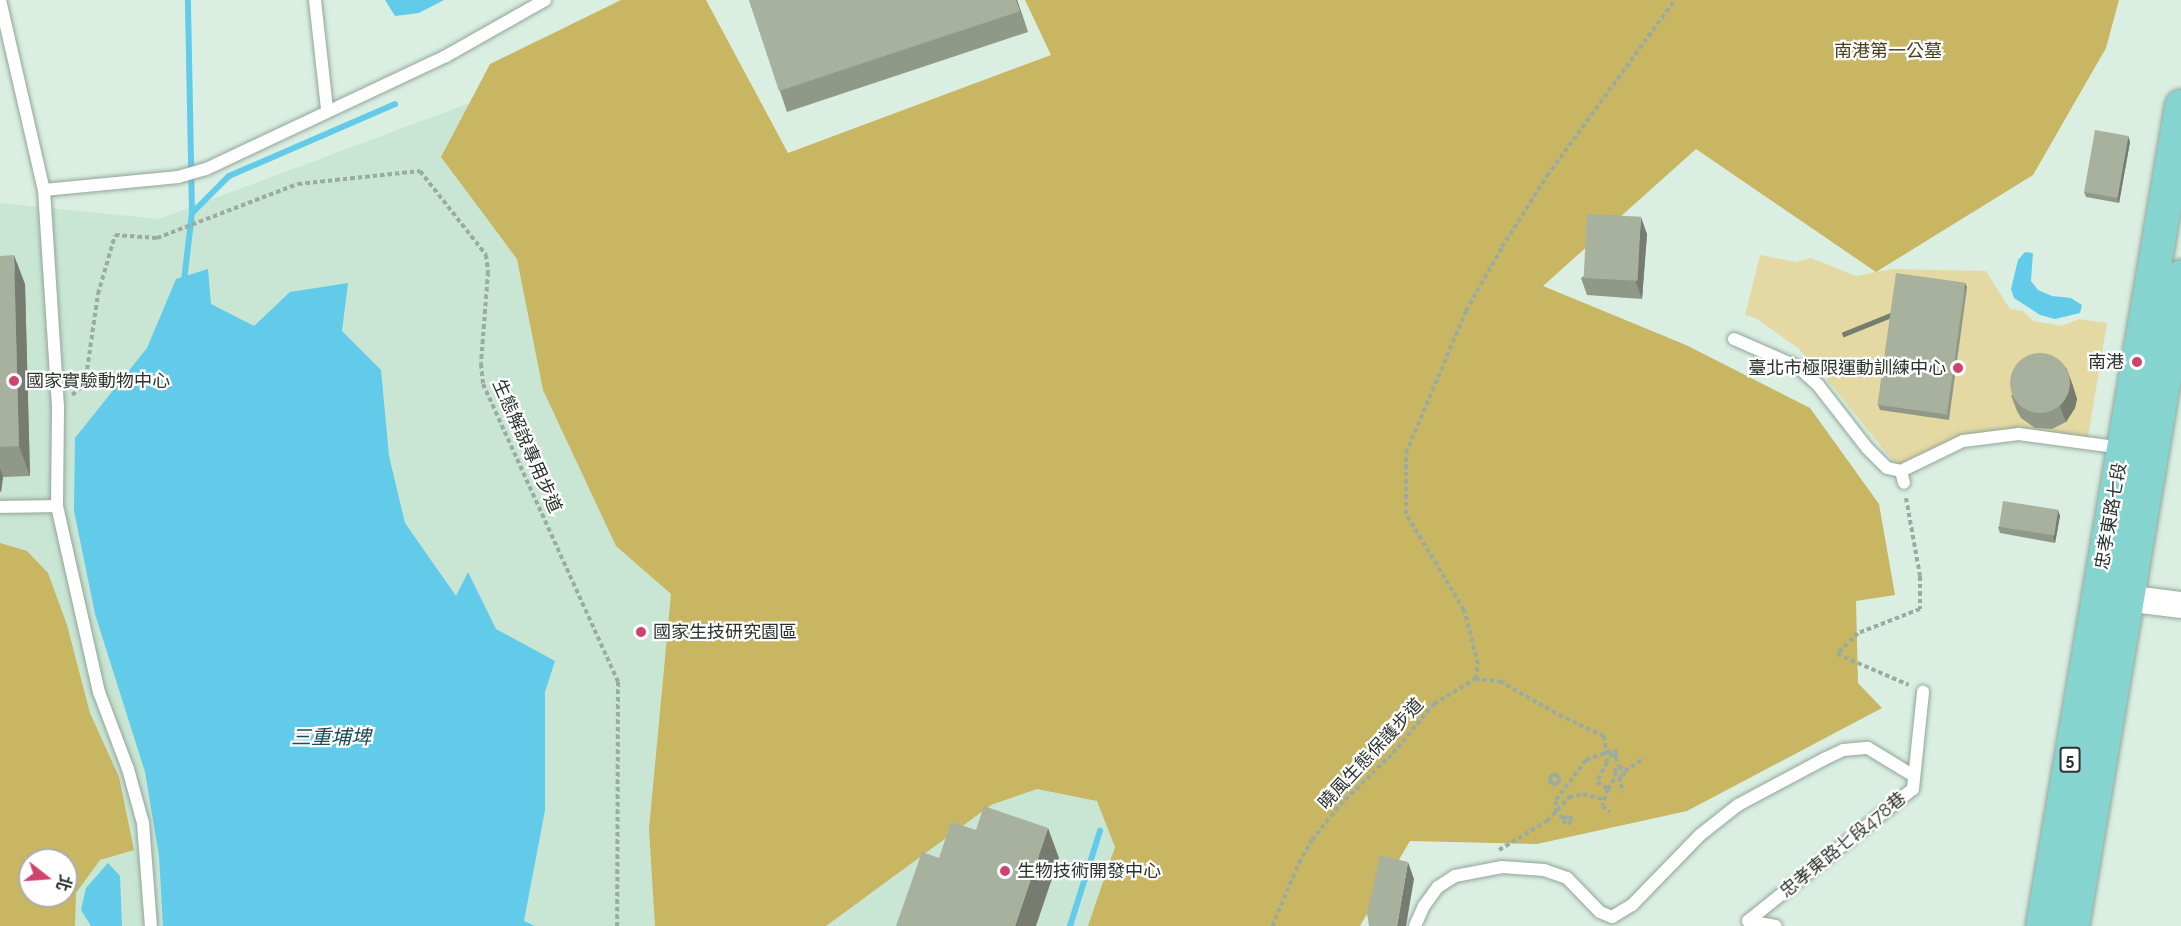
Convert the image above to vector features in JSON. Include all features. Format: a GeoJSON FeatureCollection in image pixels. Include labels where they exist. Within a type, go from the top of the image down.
{"type":"FeatureCollection","features":[{"type":"Feature","properties":{"kind":"main road","name":"忠孝東路七段"},"geometry":{"type":"LineString","coordinates":[[2072,926],[2112,596],[2123,448],[2181,106]]}},
{"type":"Feature","properties":{"kind":"main road","name":"忠孝東路七段"},"geometry":{"type":"LineString","coordinates":[[2042,926],[2181,276]]}},
{"type":"Feature","properties":{"kind":"street"},"geometry":{"type":"LineString","coordinates":[[2112,596],[2181,605]]}},
{"type":"Feature","properties":{"kind":"lane"},"geometry":{"type":"LineString","coordinates":[[0,0],[44,190],[58,408],[57,506],[99,692],[128,769],[143,823],[151,926]]}},
{"type":"Feature","properties":{"kind":"lane"},"geometry":{"type":"LineString","coordinates":[[315,0],[327,110]]}},
{"type":"Feature","properties":{"kind":"lane"},"geometry":{"type":"LineString","coordinates":[[44,190],[178,177],[206,168],[446,56],[545,0]]}},
{"type":"Feature","properties":{"kind":"lane"},"geometry":{"type":"LineString","coordinates":[[1734,339],[1798,367],[1818,385],[1867,448],[1887,468],[1903,477],[1963,441],[2019,434],[2123,448]]}},
{"type":"Feature","properties":{"kind":"lane"},"geometry":{"type":"LineString","coordinates":[[0,507],[57,506]]}},
{"type":"Feature","properties":{"kind":"lane","name":"忠孝東路七段478巷"},"geometry":{"type":"LineString","coordinates":[[1776,926],[1748,921],[1912,789],[1923,692]]}},
{"type":"Feature","properties":{"kind":"lane"},"geometry":{"type":"LineString","coordinates":[[1415,926],[1424,906],[1438,887],[1455,876],[1502,867],[1544,870],[1567,878],[1600,912],[1612,917],[1632,905],[1700,835],[1738,805],[1843,750],[1868,748],[1914,776]]}},
{"type":"Feature","properties":{"kind":"path"},"geometry":{"type":"LineString","coordinates":[[1608,789],[1597,782],[1606,767],[1608,753],[1604,736],[1550,710],[1500,681],[1475,679],[1478,664],[1464,610],[1406,514],[1406,453],[1466,311],[1502,247],[1547,176],[1676,0]]}},
{"type":"Feature","properties":{"kind":"path","name":"生態解說專用步道"},"geometry":{"type":"LineString","coordinates":[[58,408],[85,384],[98,294],[115,235],[157,238],[298,184],[420,171],[486,255],[488,272],[481,364],[483,384],[618,682],[617,926]]}},
{"type":"Feature","properties":{"kind":"path"},"geometry":{"type":"LineString","coordinates":[[1903,477],[1920,576],[1920,609],[1858,633],[1837,654],[1880,670],[1923,692]]}},
{"type":"Feature","properties":{"kind":"path","name":"曉風生態保護步道"},"geometry":{"type":"LineString","coordinates":[[1272,926],[1303,856],[1340,805],[1393,753],[1434,704],[1475,679]]}},
{"type":"Feature","properties":{"kind":"path"},"geometry":{"type":"LineString","coordinates":[[1608,753],[1613,758],[1616,757],[1619,767],[1625,771]]}},
{"type":"Feature","properties":{"kind":"path"},"geometry":{"type":"LineString","coordinates":[[1556,813],[1556,800],[1586,759],[1608,753]]}},
{"type":"Feature","properties":{"kind":"path"},"geometry":{"type":"LineString","coordinates":[[1610,812],[1602,806],[1608,789],[1618,777],[1644,758]]}},
{"type":"Feature","properties":{"kind":"path"},"geometry":{"type":"LineString","coordinates":[[1619,767],[1614,772],[1623,792]]}},
{"type":"Feature","properties":{"kind":"path"},"geometry":{"type":"LineString","coordinates":[[1558,783],[1564,789]]}},
{"type":"Feature","properties":{"kind":"path"},"geometry":{"type":"LineString","coordinates":[[1502,867],[1496,852],[1547,821],[1569,797],[1583,794],[1605,800]]}},
{"type":"Feature","properties":{"kind":"path"},"geometry":{"type":"LineString","coordinates":[[1556,813],[1563,818]]}},
{"type":"Feature","properties":{"kind":"shaded area","name":"國家生技研究園區"},"geometry":{"type":"Polygon","coordinates":[[[467,104],[973,322],[1228,926],[0,926],[0,203],[159,219],[467,104]]]}},
{"type":"Feature","properties":{"kind":"shaded area","name":"臺北市極限運動訓練中心"},"geometry":{"type":"Polygon","coordinates":[[[1760,255],[1796,262],[1811,258],[1856,276],[1892,269],[1986,271],[2010,309],[2023,311],[2033,321],[2062,326],[2079,319],[2107,323],[2087,443],[2019,434],[1963,441],[1901,471],[1835,389],[1798,348],[1756,318],[1745,315],[1760,255]]]}},
{"type":"Feature","properties":{"kind":"green space","name":"南港第一公墓"},"geometry":{"type":"Polygon","coordinates":[[[621,0],[706,0],[788,153],[1051,55],[1025,0],[2119,0],[2106,48],[2033,175],[1876,272],[1696,149],[1543,286],[1686,345],[1810,408],[1879,504],[1895,595],[1856,601],[1858,683],[1882,708],[1687,811],[1537,844],[1410,841],[1360,926],[1088,926],[1115,847],[1097,801],[1037,789],[991,805],[826,926],[655,926],[649,829],[671,594],[616,546],[543,390],[517,259],[441,157],[490,64],[621,0]]]}},
{"type":"Feature","properties":{"kind":"green space"},"geometry":{"type":"Polygon","coordinates":[[[0,543],[27,551],[48,573],[67,625],[90,713],[119,777],[134,850],[100,860],[78,890],[78,848],[18,848],[18,908],[76,908],[75,926],[0,926],[0,543]]]}},
{"type":"Feature","properties":{"kind":"water"},"geometry":{"type":"Polygon","coordinates":[[[385,0],[444,0],[419,13],[395,16],[385,0]]]}},
{"type":"Feature","properties":{"kind":"water"},"geometry":{"type":"Polygon","coordinates":[[[2025,252],[2033,253],[2031,281],[2038,290],[2052,296],[2071,298],[2082,305],[2080,313],[2055,319],[2040,315],[2014,298],[2011,289],[2018,260],[2025,252]]]}},
{"type":"Feature","properties":{"kind":"water","name":"三重埔埤"},"geometry":{"type":"Polygon","coordinates":[[[208,269],[211,304],[254,326],[290,292],[348,283],[342,331],[381,370],[389,456],[405,523],[456,596],[468,572],[496,629],[555,661],[545,692],[545,810],[524,921],[535,926],[163,926],[159,856],[145,772],[95,614],[74,511],[75,438],[147,348],[176,279],[208,269]]]}},
{"type":"Feature","properties":{"kind":"water"},"geometry":{"type":"Polygon","coordinates":[[[108,863],[120,876],[122,926],[91,926],[81,910],[86,888],[108,863]]]}},
{"type":"Feature","properties":{"kind":"building"},"geometry":{"type":"Polygon","coordinates":[[[749,0],[1016,0],[1020,11],[779,91],[749,0]]]}},
{"type":"Feature","properties":{"kind":"building"},"geometry":{"type":"Polygon","coordinates":[[[2095,130],[2128,136],[2118,198],[2084,192],[2095,130]]]}},
{"type":"Feature","properties":{"kind":"building"},"geometry":{"type":"Polygon","coordinates":[[[1587,214],[1641,217],[1638,281],[1584,278],[1587,214]]]}},
{"type":"Feature","properties":{"kind":"building"},"geometry":{"type":"Polygon","coordinates":[[[14,255],[19,446],[0,447],[0,256],[14,255]]]}},
{"type":"Feature","properties":{"kind":"building"},"geometry":{"type":"Polygon","coordinates":[[[1896,273],[1965,283],[1947,414],[1877,405],[1896,273]]]}},
{"type":"Feature","properties":{"kind":"building"},"geometry":{"type":"Polygon","coordinates":[[[2034,353],[2046,353],[2057,358],[2065,366],[2070,383],[2068,395],[2057,408],[2046,413],[2034,413],[2023,408],[2015,400],[2010,389],[2010,377],[2015,366],[2023,358],[2034,353]]]}},
{"type":"Feature","properties":{"kind":"building"},"geometry":{"type":"Polygon","coordinates":[[[2003,501],[2058,510],[2054,535],[1999,527],[2003,501]]]}},
{"type":"Feature","properties":{"kind":"building"},"geometry":{"type":"Polygon","coordinates":[[[984,806],[1048,828],[1015,926],[896,926],[922,852],[939,858],[951,822],[976,830],[984,806]]]}},
{"type":"Feature","properties":{"kind":"building"},"geometry":{"type":"Polygon","coordinates":[[[1380,855],[1408,862],[1397,926],[1369,926],[1367,913],[1380,855]]]}},
{"type":"Feature","properties":{"kind":"waterway"},"geometry":{"type":"LineString","coordinates":[[184,281],[192,213],[188,0]]}},
{"type":"Feature","properties":{"kind":"waterway"},"geometry":{"type":"LineString","coordinates":[[192,213],[229,176],[395,104]]}},
{"type":"Feature","properties":{"kind":"waterway"},"geometry":{"type":"LineString","coordinates":[[1070,926],[1100,831]]}},
{"type":"Feature","properties":{"kind":"place","name":"南港"},"geometry":{"type":"Point","coordinates":[2137,362]}},
{"type":"Feature","properties":{"kind":"place","name":"臺北市極限運動訓練中心"},"geometry":{"type":"Point","coordinates":[1958,368]}},
{"type":"Feature","properties":{"kind":"place","name":"國家實驗動物中心"},"geometry":{"type":"Point","coordinates":[14,381]}},
{"type":"Feature","properties":{"kind":"place","name":"國家生技研究園區"},"geometry":{"type":"Point","coordinates":[641,632]}},
{"type":"Feature","properties":{"kind":"place","name":"生物技術開發中心"},"geometry":{"type":"Point","coordinates":[1005,871]}}]}
